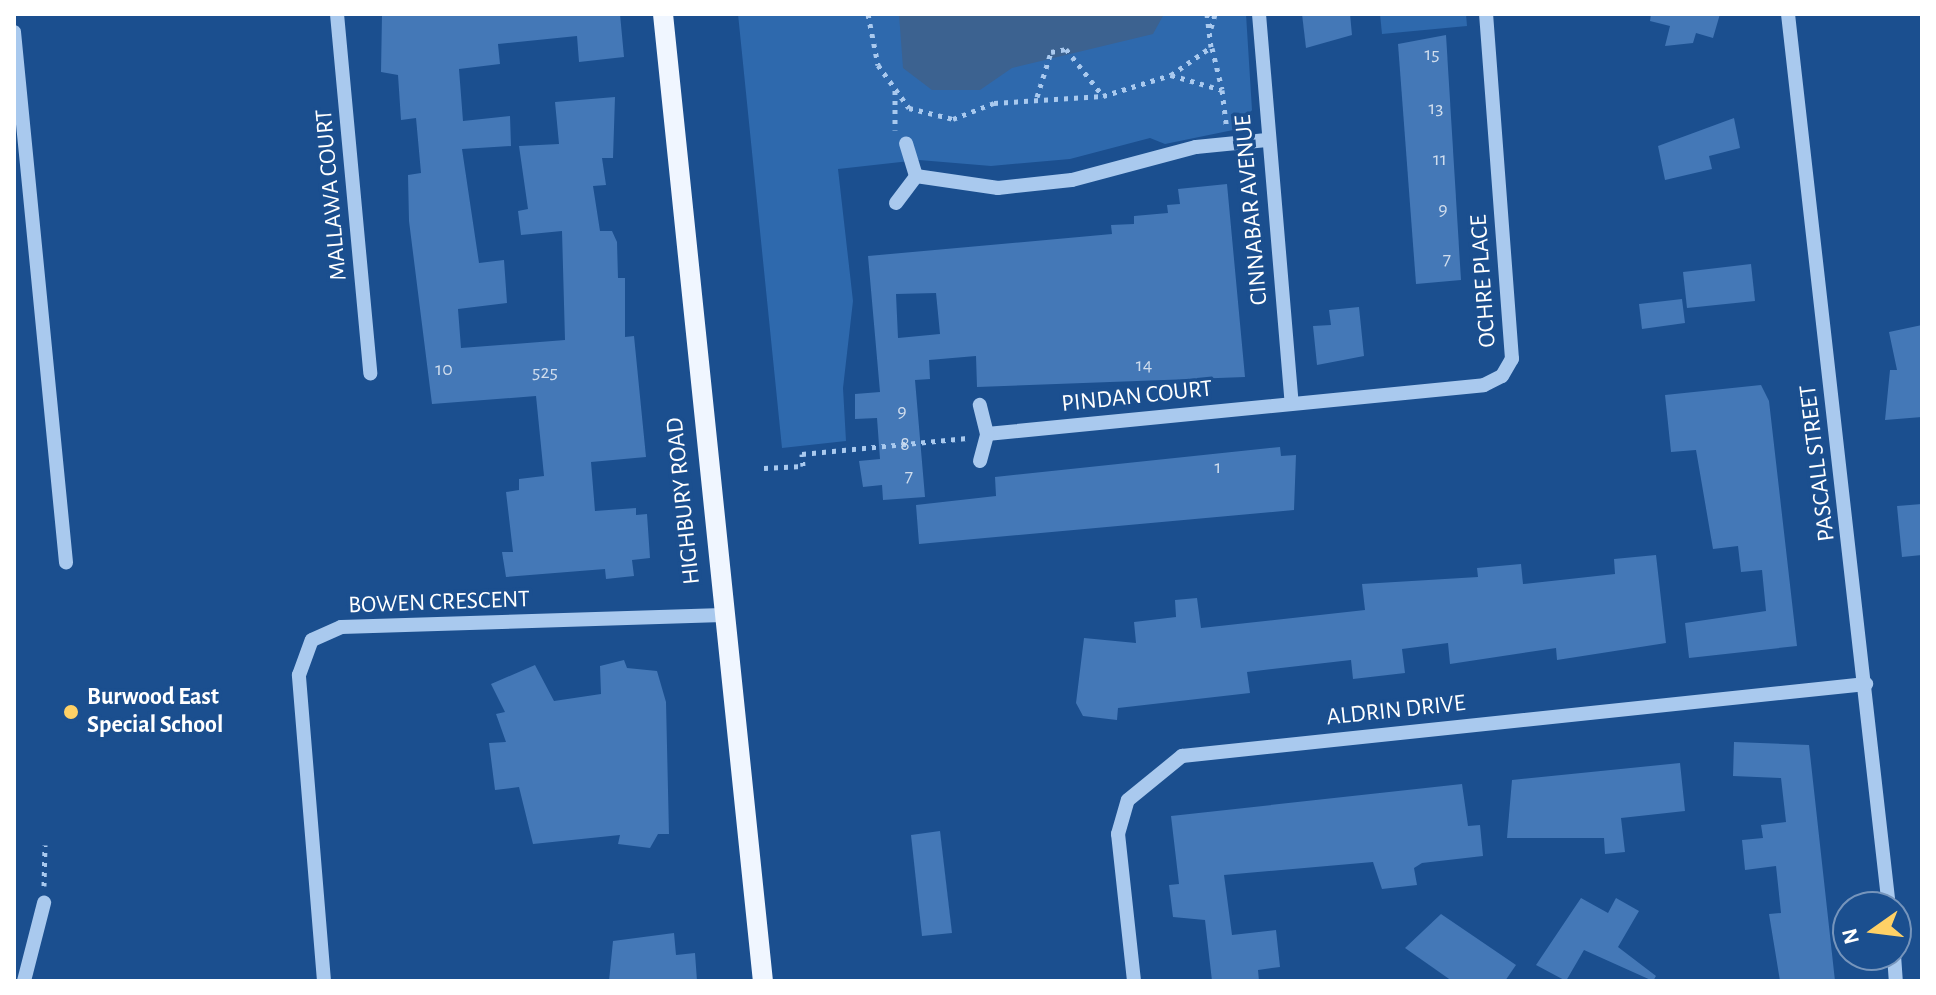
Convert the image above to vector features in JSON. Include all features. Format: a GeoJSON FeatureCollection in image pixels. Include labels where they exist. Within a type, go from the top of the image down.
{"type":"FeatureCollection","features":[{"type":"Feature","properties":{"kind":"main road","name":"HIGHBURY ROAD"},"geometry":{"type":"LineString","coordinates":[[663,14],[763,981]]}},
{"type":"Feature","properties":{"kind":"street","name":"MALLAWA COURT"},"geometry":{"type":"LineString","coordinates":[[337,14],[370,373]]}},
{"type":"Feature","properties":{"kind":"street","name":"CINNABAR AVENUE"},"geometry":{"type":"LineString","coordinates":[[1259,14],[1267,140],[1292,403]]}},
{"type":"Feature","properties":{"kind":"street","name":"OCHRE PLACE"},"geometry":{"type":"LineString","coordinates":[[1292,403],[1484,385],[1512,359],[1486,14]]}},
{"type":"Feature","properties":{"kind":"street","name":"PASCALL STREET"},"geometry":{"type":"LineString","coordinates":[[1788,14],[1887,891]]}},
{"type":"Feature","properties":{"kind":"street"},"geometry":{"type":"LineString","coordinates":[[14,32],[66,562]]}},
{"type":"Feature","properties":{"kind":"street"},"geometry":{"type":"LineString","coordinates":[[916,176],[998,188],[1072,180],[1229,144],[1267,140]]}},
{"type":"Feature","properties":{"kind":"street"},"geometry":{"type":"LineString","coordinates":[[906,143],[916,176]]}},
{"type":"Feature","properties":{"kind":"street"},"geometry":{"type":"LineString","coordinates":[[896,203],[916,176]]}},
{"type":"Feature","properties":{"kind":"street","name":"PINDAN COURT"},"geometry":{"type":"LineString","coordinates":[[987,434],[1292,403]]}},
{"type":"Feature","properties":{"kind":"street"},"geometry":{"type":"LineString","coordinates":[[980,405],[987,434],[980,461]]}},
{"type":"Feature","properties":{"kind":"street","name":"BOWEN CRESCENT"},"geometry":{"type":"LineString","coordinates":[[324,981],[299,675],[312,640],[341,627],[723,615]]}},
{"type":"Feature","properties":{"kind":"street","name":"ALDRIN DRIVE"},"geometry":{"type":"LineString","coordinates":[[1134,981],[1118,834],[1128,800],[1182,756],[1866,684]]}},
{"type":"Feature","properties":{"kind":"street"},"geometry":{"type":"LineString","coordinates":[[24,981],[44,903]]}},
{"type":"Feature","properties":{"kind":"path"},"geometry":{"type":"LineString","coordinates":[[868,14],[878,65],[909,108],[953,119],[1037,97],[1103,96],[1171,75],[1211,47]]}},
{"type":"Feature","properties":{"kind":"path"},"geometry":{"type":"LineString","coordinates":[[1207,14],[1211,28]]}},
{"type":"Feature","properties":{"kind":"path"},"geometry":{"type":"LineString","coordinates":[[1215,14],[1211,47],[1222,90],[1229,144]]}},
{"type":"Feature","properties":{"kind":"path"},"geometry":{"type":"LineString","coordinates":[[1037,97],[1051,52],[1066,49],[1103,96]]}},
{"type":"Feature","properties":{"kind":"path"},"geometry":{"type":"LineString","coordinates":[[1171,75],[1222,90]]}},
{"type":"Feature","properties":{"kind":"path"},"geometry":{"type":"LineString","coordinates":[[895,89],[890,111],[906,143]]}},
{"type":"Feature","properties":{"kind":"path"},"geometry":{"type":"LineString","coordinates":[[764,468],[803,466],[802,454],[987,434]]}},
{"type":"Feature","properties":{"kind":"path"},"geometry":{"type":"LineString","coordinates":[[44,903],[45,845]]}},
{"type":"Feature","properties":{"kind":"shaded area"},"geometry":{"type":"Polygon","coordinates":[[[738,14],[1246,14],[1252,110],[1238,129],[1165,144],[1150,138],[1070,159],[991,166],[919,160],[838,169],[853,301],[843,388],[846,441],[782,448],[738,14]]]}},
{"type":"Feature","properties":{"kind":"shaded area"},"geometry":{"type":"Polygon","coordinates":[[[899,14],[1164,14],[1153,34],[1012,68],[980,90],[932,90],[903,68],[899,14]]]}},
{"type":"Feature","properties":{"kind":"shaded area"},"geometry":{"type":"Polygon","coordinates":[[[1380,14],[1466,14],[1467,26],[1382,34],[1380,14]]]}},
{"type":"Feature","properties":{"kind":"building"},"geometry":{"type":"Polygon","coordinates":[[[382,14],[620,14],[624,57],[579,62],[577,36],[498,44],[500,64],[459,69],[463,121],[510,116],[511,146],[462,149],[479,263],[504,260],[507,303],[458,309],[461,348],[565,340],[562,231],[521,235],[518,211],[528,209],[519,146],[559,144],[555,102],[615,97],[613,158],[602,158],[606,185],[593,186],[600,231],[612,231],[617,242],[618,278],[625,278],[625,337],[634,336],[646,457],[591,462],[595,511],[636,508],[636,515],[647,514],[650,558],[632,560],[634,576],[606,579],[605,569],[506,577],[502,552],[513,552],[506,492],[519,490],[519,479],[544,476],[536,396],[432,404],[409,221],[408,175],[421,173],[416,118],[401,120],[398,75],[381,72],[382,14]]]}},
{"type":"Feature","properties":{"kind":"building"},"geometry":{"type":"Polygon","coordinates":[[[1302,14],[1350,14],[1352,35],[1306,48],[1302,14]]]}},
{"type":"Feature","properties":{"kind":"building"},"geometry":{"type":"Polygon","coordinates":[[[1651,14],[1720,14],[1713,38],[1696,33],[1693,43],[1665,46],[1670,26],[1650,21],[1651,14]]]}},
{"type":"Feature","properties":{"kind":"building"},"geometry":{"type":"Polygon","coordinates":[[[1446,35],[1461,280],[1416,284],[1398,44],[1446,35]]]}},
{"type":"Feature","properties":{"kind":"building"},"geometry":{"type":"Polygon","coordinates":[[[1734,118],[1740,148],[1709,156],[1712,169],[1665,180],[1658,146],[1734,118]]]}},
{"type":"Feature","properties":{"kind":"building"},"geometry":{"type":"Polygon","coordinates":[[[1227,184],[1245,377],[977,387],[976,356],[929,360],[930,379],[915,380],[925,497],[883,500],[882,485],[863,487],[859,461],[880,459],[877,418],[855,419],[855,394],[880,392],[868,256],[1112,234],[1111,225],[1134,224],[1134,216],[1168,213],[1167,205],[1180,204],[1178,189],[1227,184]],[[936,293],[896,294],[898,338],[940,334],[936,293]]]}},
{"type":"Feature","properties":{"kind":"building"},"geometry":{"type":"Polygon","coordinates":[[[1751,264],[1755,301],[1687,308],[1683,272],[1751,264]]]}},
{"type":"Feature","properties":{"kind":"building"},"geometry":{"type":"Polygon","coordinates":[[[1682,299],[1685,323],[1642,329],[1639,304],[1682,299]]]}},
{"type":"Feature","properties":{"kind":"building"},"geometry":{"type":"Polygon","coordinates":[[[1359,307],[1364,356],[1317,365],[1313,326],[1331,325],[1329,310],[1359,307]]]}},
{"type":"Feature","properties":{"kind":"building"},"geometry":{"type":"Polygon","coordinates":[[[1922,325],[1922,417],[1885,420],[1890,370],[1897,370],[1889,332],[1922,325]]]}},
{"type":"Feature","properties":{"kind":"building"},"geometry":{"type":"Polygon","coordinates":[[[1761,385],[1769,401],[1797,646],[1689,658],[1685,623],[1766,611],[1762,570],[1741,572],[1738,546],[1713,549],[1696,450],[1671,452],[1665,395],[1761,385]]]}},
{"type":"Feature","properties":{"kind":"building"},"geometry":{"type":"Polygon","coordinates":[[[1280,447],[1281,456],[1296,455],[1294,510],[919,544],[916,505],[996,496],[995,477],[1280,447]]]}},
{"type":"Feature","properties":{"kind":"building"},"geometry":{"type":"Polygon","coordinates":[[[1922,504],[1922,555],[1902,557],[1897,506],[1922,504]]]}},
{"type":"Feature","properties":{"kind":"building"},"geometry":{"type":"Polygon","coordinates":[[[1656,555],[1666,643],[1557,660],[1556,648],[1450,664],[1448,643],[1402,649],[1405,673],[1353,679],[1351,660],[1247,672],[1250,693],[1118,708],[1117,720],[1083,716],[1076,703],[1084,638],[1136,643],[1134,622],[1176,617],[1175,600],[1197,598],[1201,628],[1365,610],[1362,584],[1478,577],[1477,568],[1521,564],[1523,584],[1615,574],[1614,559],[1656,555]]]}},
{"type":"Feature","properties":{"kind":"building"},"geometry":{"type":"Polygon","coordinates":[[[624,660],[627,668],[657,671],[666,702],[669,834],[658,834],[650,848],[618,844],[620,835],[533,844],[519,787],[495,790],[489,743],[506,742],[496,714],[505,712],[491,684],[535,665],[554,701],[601,694],[600,666],[624,660]]]}},
{"type":"Feature","properties":{"kind":"building"},"geometry":{"type":"Polygon","coordinates":[[[1734,742],[1809,745],[1835,981],[1780,981],[1769,914],[1781,913],[1776,866],[1745,870],[1742,840],[1763,838],[1761,825],[1786,822],[1781,778],[1733,776],[1734,742]]]}},
{"type":"Feature","properties":{"kind":"building"},"geometry":{"type":"Polygon","coordinates":[[[1680,763],[1685,811],[1621,818],[1625,852],[1605,854],[1604,838],[1507,838],[1512,780],[1680,763]]]}},
{"type":"Feature","properties":{"kind":"building"},"geometry":{"type":"Polygon","coordinates":[[[1462,784],[1468,826],[1480,825],[1483,856],[1422,863],[1414,868],[1417,885],[1382,889],[1373,862],[1224,875],[1232,935],[1276,930],[1280,967],[1258,970],[1259,981],[1212,981],[1205,920],[1173,917],[1169,885],[1179,884],[1171,816],[1462,784]]]}},
{"type":"Feature","properties":{"kind":"building"},"geometry":{"type":"Polygon","coordinates":[[[940,831],[952,933],[922,936],[911,835],[940,831]]]}},
{"type":"Feature","properties":{"kind":"building"},"geometry":{"type":"Polygon","coordinates":[[[1581,898],[1608,913],[1616,898],[1639,911],[1618,947],[1656,976],[1653,981],[1584,950],[1566,981],[1536,965],[1581,898]]]}},
{"type":"Feature","properties":{"kind":"building"},"geometry":{"type":"Polygon","coordinates":[[[1441,914],[1516,965],[1505,981],[1452,981],[1405,948],[1441,914]]]}},
{"type":"Feature","properties":{"kind":"building"},"geometry":{"type":"Polygon","coordinates":[[[674,933],[676,955],[695,953],[697,981],[609,981],[613,941],[674,933]]]}},
{"type":"Feature","properties":{"kind":"place","name":"Burwood East Special School"},"geometry":{"type":"Point","coordinates":[71,712]}}]}
